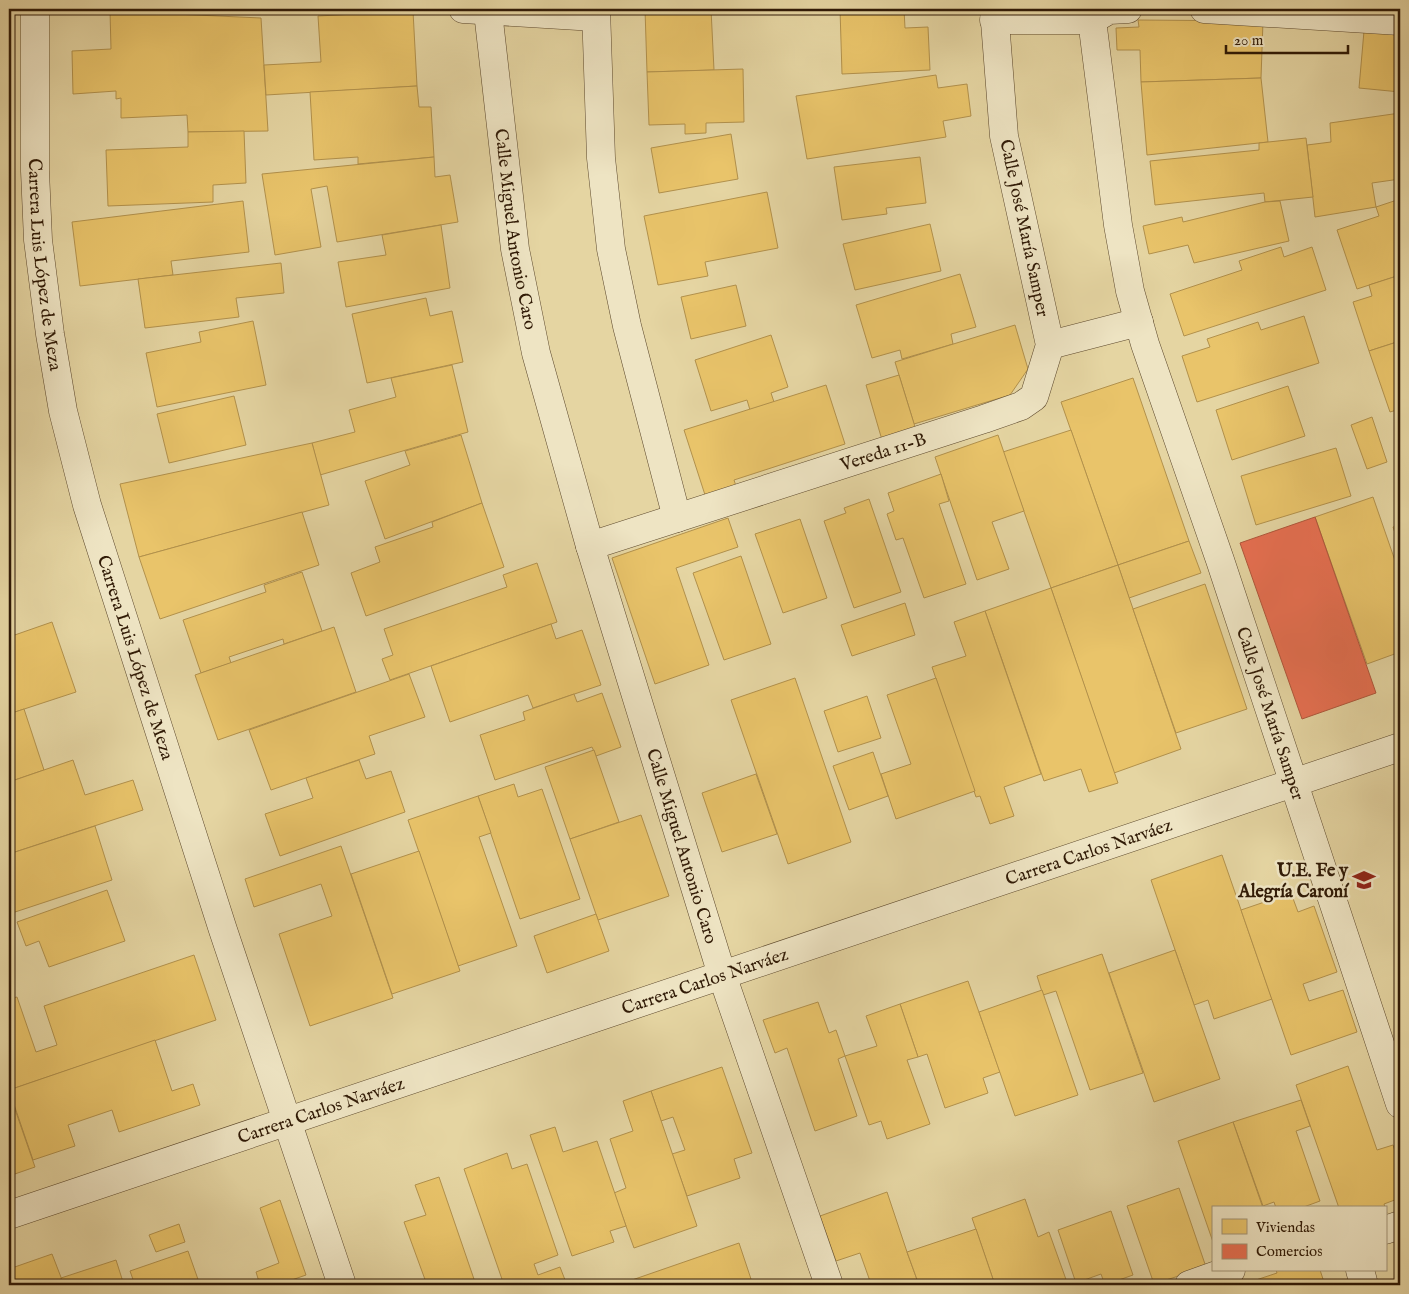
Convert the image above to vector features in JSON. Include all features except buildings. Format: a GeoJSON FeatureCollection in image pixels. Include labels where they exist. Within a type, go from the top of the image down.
{"type":"FeatureCollection","features":[{"type":"Feature","properties":{"kind":"street","name":"Carrera Luis López de Meza"},"geometry":{"type":"LineString","coordinates":[[34,9],[35,171],[38,240],[50,334],[63,411],[87,505],[286,1121],[342,1285]]}},
{"type":"Feature","properties":{"kind":"street"},"geometry":{"type":"LineString","coordinates":[[1092,20],[1109,10],[1128,9]]}},
{"type":"Feature","properties":{"kind":"street"},"geometry":{"type":"LineString","coordinates":[[1204,9],[1400,21]]}},
{"type":"Feature","properties":{"kind":"street","name":"Calle Miguel Antonio Caro"},"geometry":{"type":"LineString","coordinates":[[677,518],[629,336],[611,250],[601,158],[595,13],[475,10],[515,248],[536,353],[590,546],[722,975],[828,1285]]}},
{"type":"Feature","properties":{"kind":"street","name":"Calle José María Samper"},"geometry":{"type":"LineString","coordinates":[[1050,345],[1004,136],[994,14],[1092,20],[1118,225],[1130,291],[1295,783],[1400,1104]]}},
{"type":"Feature","properties":{"kind":"street"},"geometry":{"type":"LineString","coordinates":[[1050,345],[1139,322]]}},
{"type":"Feature","properties":{"kind":"street","name":"Vereda 11-B"},"geometry":{"type":"LineString","coordinates":[[677,518],[1021,406],[1034,397],[1037,392],[1050,345]]}},
{"type":"Feature","properties":{"kind":"street"},"geometry":{"type":"LineString","coordinates":[[590,546],[677,518]]}},
{"type":"Feature","properties":{"kind":"street","name":"Carrera Carlos Narváez"},"geometry":{"type":"LineString","coordinates":[[9,1215],[1400,747]]}},
{"type":"Feature","properties":{"kind":"street"},"geometry":{"type":"LineString","coordinates":[[1386,1230],[1400,1224]]}},
{"type":"Feature","properties":{"kind":"street"},"geometry":{"type":"LineString","coordinates":[[1189,1285],[1225,1272]]}},
{"type":"Feature","properties":{"kind":"street"},"geometry":{"type":"LineString","coordinates":[[1361,1272],[1364,1285]]}},
{"type":"Feature","properties":{"kind":"place","name":"U.E. Fe y Alegría Caroní"},"geometry":{"type":"Point","coordinates":[1364,880]}}]}
